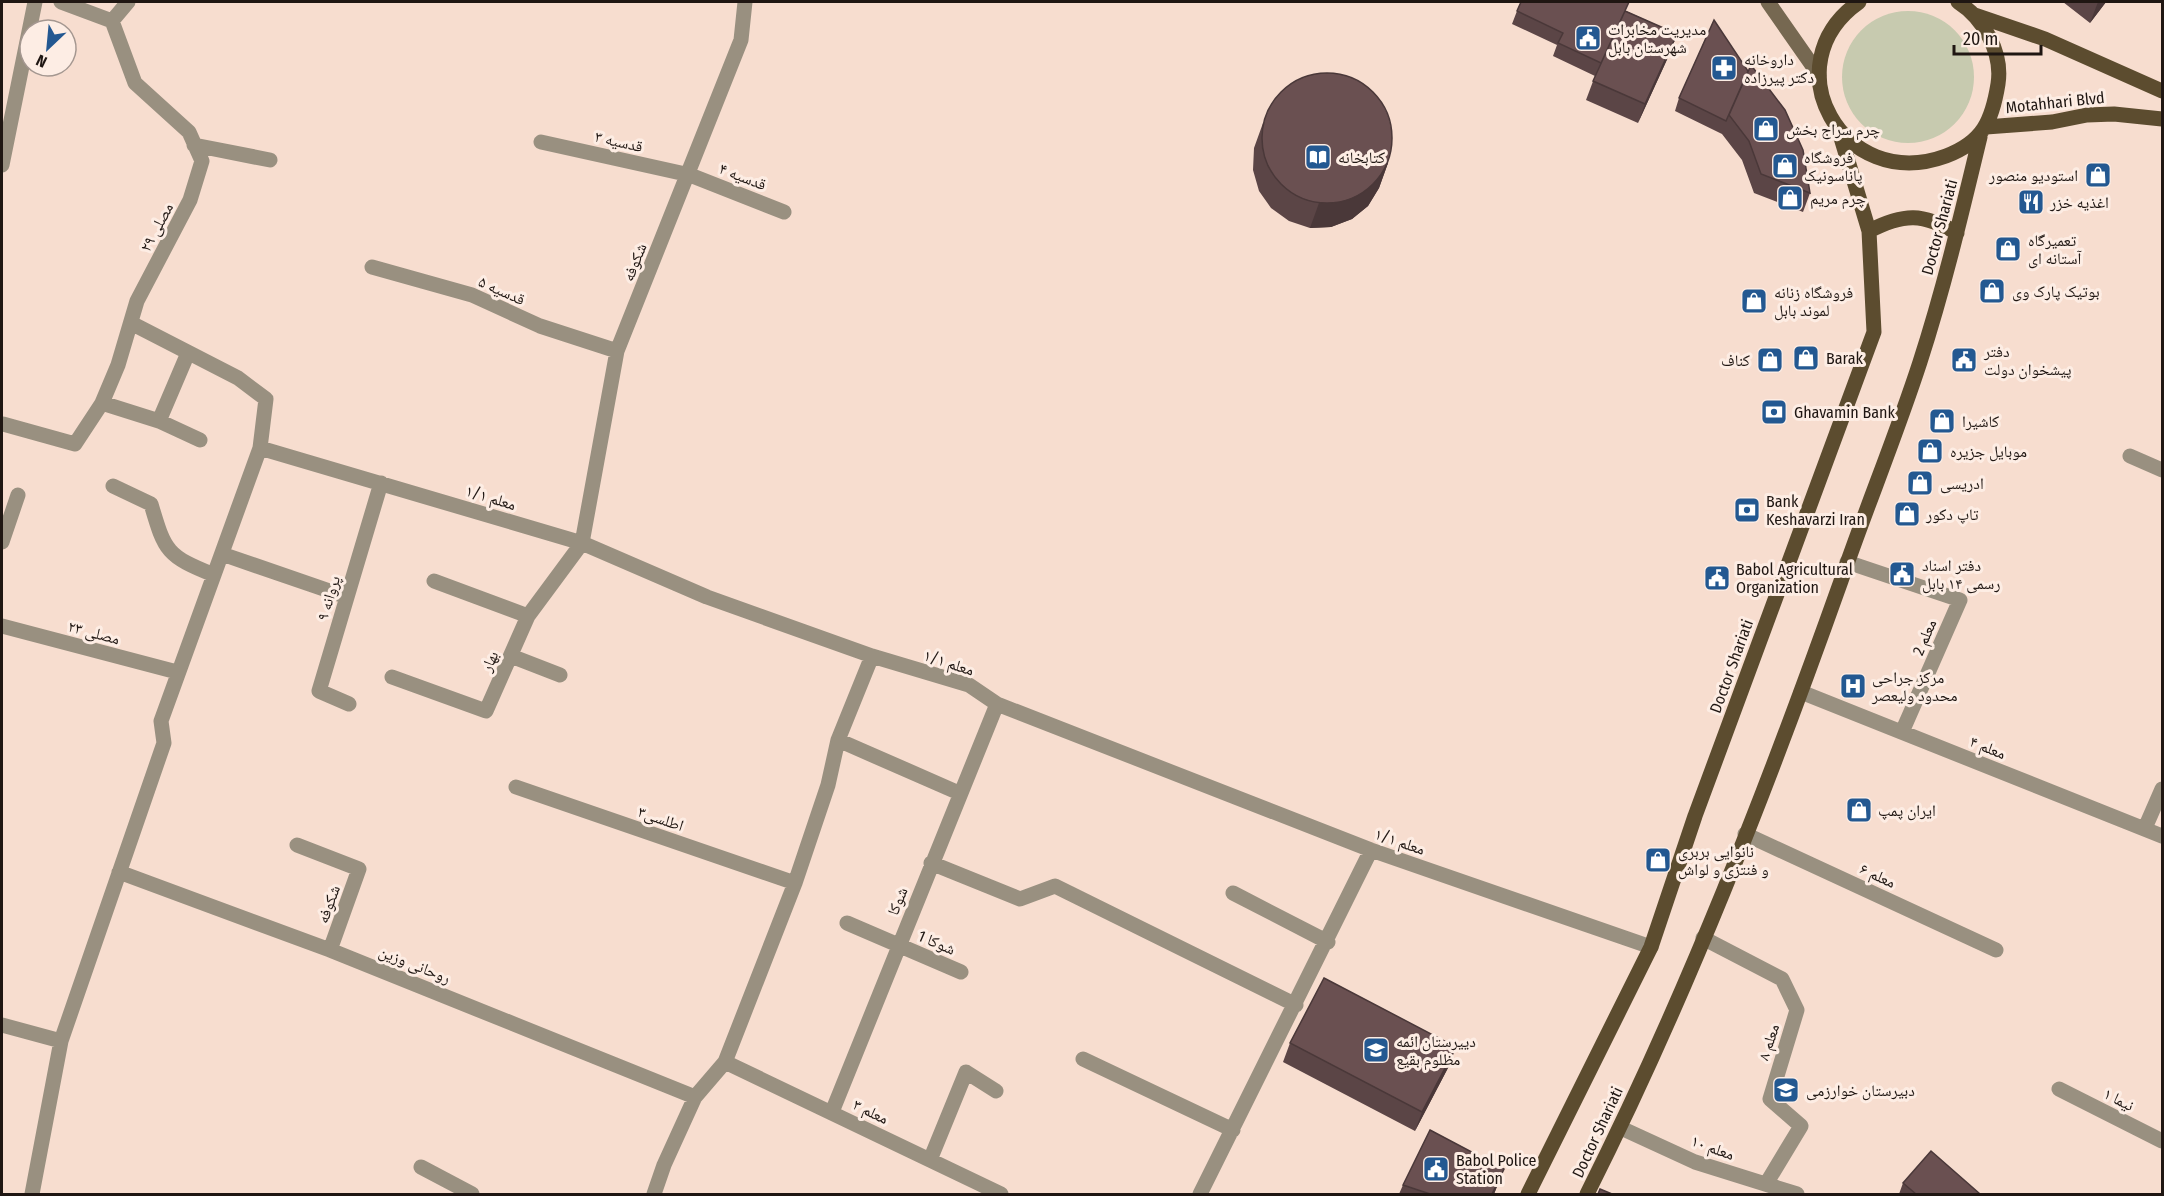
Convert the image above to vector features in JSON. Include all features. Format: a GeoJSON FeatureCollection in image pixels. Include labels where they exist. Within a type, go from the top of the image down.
{"type":"FeatureCollection","features":[{"type":"Feature","properties":{"kind":"main road"},"geometry":{"type":"LineString","coordinates":[[1768,2],[1819,75]]}},
{"type":"Feature","properties":{"kind":"main road"},"geometry":{"type":"LineString","coordinates":[[1859,2],[1836,22],[1827,39],[1819,75],[1821,95],[1828,114],[1839,131],[1857,148],[1879,160],[1904,164],[1928,162],[1952,154],[1983,132]]}},
{"type":"Feature","properties":{"kind":"main road","name":"Motahhari Blvd"},"geometry":{"type":"LineString","coordinates":[[1968,6],[2163,90]]}},
{"type":"Feature","properties":{"kind":"main road","name":"Doctor Shariati"},"geometry":{"type":"LineString","coordinates":[[1587,1194],[1621,1128],[1745,834],[1801,692],[1920,362],[1958,233],[1998,81],[1996,57],[1989,35],[1968,6]]}},
{"type":"Feature","properties":{"kind":"main road","name":"Motahhari Blvd"},"geometry":{"type":"LineString","coordinates":[[1983,132],[2086,115],[2114,114],[2163,119]]}},
{"type":"Feature","properties":{"kind":"main road","name":"Doctor Shariati"},"geometry":{"type":"LineString","coordinates":[[1528,1194],[1651,946],[1695,816],[1874,332],[1869,231],[1839,131]]}},
{"type":"Feature","properties":{"kind":"main road"},"geometry":{"type":"LineString","coordinates":[[1869,231],[1890,220],[1913,216],[1937,221],[1958,233]]}},
{"type":"Feature","properties":{"kind":"street"},"geometry":{"type":"LineString","coordinates":[[2,165],[35,2]]}},
{"type":"Feature","properties":{"kind":"street"},"geometry":{"type":"LineString","coordinates":[[61,2],[112,21],[128,2]]}},
{"type":"Feature","properties":{"kind":"street","name":"شکوفه"},"geometry":{"type":"LineString","coordinates":[[582,543],[617,351],[690,175],[741,40],[745,2]]}},
{"type":"Feature","properties":{"kind":"street","name":"مصلی ۲۹"},"geometry":{"type":"LineString","coordinates":[[3,424],[75,444],[102,403],[118,365],[137,302],[190,200],[202,161],[189,132],[135,83],[112,21]]}},
{"type":"Feature","properties":{"kind":"street","name":"قدسیه ۳"},"geometry":{"type":"LineString","coordinates":[[542,142],[690,175]]}},
{"type":"Feature","properties":{"kind":"street"},"geometry":{"type":"LineString","coordinates":[[194,145],[270,160]]}},
{"type":"Feature","properties":{"kind":"street","name":"قدسیه ۴"},"geometry":{"type":"LineString","coordinates":[[690,175],[784,212]]}},
{"type":"Feature","properties":{"kind":"street","name":"قدسیه ۵"},"geometry":{"type":"LineString","coordinates":[[372,267],[472,295],[540,326],[617,351]]}},
{"type":"Feature","properties":{"kind":"street"},"geometry":{"type":"LineString","coordinates":[[32,1194],[61,1041],[164,743],[161,721],[177,672],[260,448],[266,399],[238,378],[131,323]]}},
{"type":"Feature","properties":{"kind":"street"},"geometry":{"type":"LineString","coordinates":[[159,421],[188,352]]}},
{"type":"Feature","properties":{"kind":"street"},"geometry":{"type":"LineString","coordinates":[[102,403],[159,421],[200,440]]}},
{"type":"Feature","properties":{"kind":"street","name":"معلم ۱/۱"},"geometry":{"type":"LineString","coordinates":[[260,448],[582,543],[707,597],[872,656],[969,686],[998,704],[1371,850],[1651,946]]}},
{"type":"Feature","properties":{"kind":"street"},"geometry":{"type":"LineString","coordinates":[[2130,456],[2163,470]]}},
{"type":"Feature","properties":{"kind":"street","name":"پروانه ۹"},"geometry":{"type":"LineString","coordinates":[[348,704],[319,691],[381,483]]}},
{"type":"Feature","properties":{"kind":"street"},"geometry":{"type":"LineString","coordinates":[[113,486],[151,504],[162,542],[179,561],[214,574]]}},
{"type":"Feature","properties":{"kind":"street"},"geometry":{"type":"LineString","coordinates":[[2,542],[18,495]]}},
{"type":"Feature","properties":{"kind":"street","name":"بهار"},"geometry":{"type":"LineString","coordinates":[[392,677],[486,711],[528,616],[582,543]]}},
{"type":"Feature","properties":{"kind":"street"},"geometry":{"type":"LineString","coordinates":[[222,554],[347,597]]}},
{"type":"Feature","properties":{"kind":"street","name":"معلم 2"},"geometry":{"type":"LineString","coordinates":[[1847,562],[1959,600],[1902,732]]}},
{"type":"Feature","properties":{"kind":"street"},"geometry":{"type":"LineString","coordinates":[[434,581],[528,616]]}},
{"type":"Feature","properties":{"kind":"street","name":"مصلی ۲۳"},"geometry":{"type":"LineString","coordinates":[[2,626],[177,672]]}},
{"type":"Feature","properties":{"kind":"street"},"geometry":{"type":"LineString","coordinates":[[511,656],[560,675]]}},
{"type":"Feature","properties":{"kind":"street"},"geometry":{"type":"LineString","coordinates":[[654,1194],[664,1165],[695,1097],[725,1062],[795,883],[828,785],[838,741],[872,656]]}},
{"type":"Feature","properties":{"kind":"street","name":"معلم ۴"},"geometry":{"type":"LineString","coordinates":[[1801,692],[2163,836]]}},
{"type":"Feature","properties":{"kind":"street","name":"شوکا"},"geometry":{"type":"LineString","coordinates":[[832,1112],[959,793],[998,704]]}},
{"type":"Feature","properties":{"kind":"street"},"geometry":{"type":"LineString","coordinates":[[838,741],[959,793]]}},
{"type":"Feature","properties":{"kind":"street","name":"اطلسی۳"},"geometry":{"type":"LineString","coordinates":[[516,787],[795,883]]}},
{"type":"Feature","properties":{"kind":"street"},"geometry":{"type":"LineString","coordinates":[[2145,828],[2163,789]]}},
{"type":"Feature","properties":{"kind":"street","name":"معلم ۶"},"geometry":{"type":"LineString","coordinates":[[1745,834],[1996,950]]}},
{"type":"Feature","properties":{"kind":"street","name":"شکوفه"},"geometry":{"type":"LineString","coordinates":[[297,845],[359,869],[330,950]]}},
{"type":"Feature","properties":{"kind":"street"},"geometry":{"type":"LineString","coordinates":[[1200,1194],[1328,942],[1371,850]]}},
{"type":"Feature","properties":{"kind":"street"},"geometry":{"type":"LineString","coordinates":[[932,863],[1020,899],[1055,886],[1296,1005]]}},
{"type":"Feature","properties":{"kind":"street","name":"روحانی وزین"},"geometry":{"type":"LineString","coordinates":[[119,872],[330,950],[695,1097]]}},
{"type":"Feature","properties":{"kind":"street"},"geometry":{"type":"LineString","coordinates":[[1233,893],[1328,942]]}},
{"type":"Feature","properties":{"kind":"street","name":"شوکا 1"},"geometry":{"type":"LineString","coordinates":[[847,923],[961,972]]}},
{"type":"Feature","properties":{"kind":"street","name":"معلم ۸"},"geometry":{"type":"LineString","coordinates":[[1703,938],[1782,979],[1797,1010],[1770,1099],[1801,1126],[1766,1184]]}},
{"type":"Feature","properties":{"kind":"street"},"geometry":{"type":"LineString","coordinates":[[2,1025],[61,1041]]}},
{"type":"Feature","properties":{"kind":"street"},"geometry":{"type":"LineString","coordinates":[[1083,1059],[1233,1130]]}},
{"type":"Feature","properties":{"kind":"street","name":"معلم ۳"},"geometry":{"type":"LineString","coordinates":[[725,1062],[1000,1194]]}},
{"type":"Feature","properties":{"kind":"street"},"geometry":{"type":"LineString","coordinates":[[930,1160],[966,1072],[996,1091]]}},
{"type":"Feature","properties":{"kind":"street","name":"نیما ۱"},"geometry":{"type":"LineString","coordinates":[[2059,1089],[2163,1141]]}},
{"type":"Feature","properties":{"kind":"street","name":"معلم ۱۰"},"geometry":{"type":"LineString","coordinates":[[1621,1128],[1695,1161],[1797,1194]]}},
{"type":"Feature","properties":{"kind":"street"},"geometry":{"type":"LineString","coordinates":[[421,1167],[472,1194]]}},
{"type":"Feature","properties":{"kind":"green space"},"geometry":{"type":"Polygon","coordinates":[[[1908,11],[1933,16],[1955,30],[1969,52],[1974,77],[1969,102],[1955,124],[1933,138],[1908,143],[1883,138],[1861,124],[1847,102],[1842,77],[1847,52],[1861,30],[1883,16],[1908,11]]]}},
{"type":"Feature","properties":{"kind":"building","name":"مدیریت مخابرات شهرستان بابل"},"geometry":{"type":"Polygon","coordinates":[[[1521,2],[1629,2],[1601,63],[1558,43],[1563,33],[1517,11],[1521,2]]]}},
{"type":"Feature","properties":{"kind":"building"},"geometry":{"type":"Polygon","coordinates":[[[1625,11],[1677,34],[1645,104],[1593,81],[1625,11]]]}},
{"type":"Feature","properties":{"kind":"building"},"geometry":{"type":"Polygon","coordinates":[[[1714,20],[1748,71],[1726,121],[1679,98],[1714,20]]]}},
{"type":"Feature","properties":{"kind":"building"},"geometry":{"type":"Polygon","coordinates":[[[1751,65],[1785,110],[1803,150],[1810,193],[1761,174],[1749,141],[1729,115],[1751,65]]]}},
{"type":"Feature","properties":{"kind":"building","name":"کتابخانه"},"geometry":{"type":"Polygon","coordinates":[[[1327,73],[1352,78],[1373,92],[1387,113],[1392,138],[1387,163],[1373,184],[1352,198],[1327,203],[1302,198],[1281,184],[1267,163],[1262,138],[1267,113],[1281,92],[1302,78],[1327,73]]]}},
{"type":"Feature","properties":{"kind":"building"},"geometry":{"type":"Polygon","coordinates":[[[1324,978],[1456,1047],[1422,1112],[1290,1043],[1324,978]]]}},
{"type":"Feature","properties":{"kind":"building"},"geometry":{"type":"Polygon","coordinates":[[[1430,1130],[1504,1169],[1492,1194],[1430,1194],[1403,1185],[1430,1130]]]}},
{"type":"Feature","properties":{"kind":"building"},"geometry":{"type":"Polygon","coordinates":[[[1931,1151],[1980,1194],[1916,1194],[1903,1183],[1931,1151]]]}},
{"type":"Feature","properties":{"kind":"building"},"geometry":{"type":"Polygon","coordinates":[[[1600,1189],[1612,1194],[1598,1194],[1600,1189]]]}},
{"type":"Feature","properties":{"kind":"place","name":"مدیریت مخابرات شهرستان بابل"},"geometry":{"type":"Point","coordinates":[1588,38]}},
{"type":"Feature","properties":{"kind":"place","name":"داروخانه دکتر پیرزاده"},"geometry":{"type":"Point","coordinates":[1724,68]}},
{"type":"Feature","properties":{"kind":"place","name":"چرم سراج بخش"},"geometry":{"type":"Point","coordinates":[1766,129]}},
{"type":"Feature","properties":{"kind":"place","name":"کتابخانه"},"geometry":{"type":"Point","coordinates":[1318,157]}},
{"type":"Feature","properties":{"kind":"place","name":"فروشگاه پاناسونیک"},"geometry":{"type":"Point","coordinates":[1785,166]}},
{"type":"Feature","properties":{"kind":"place","name":"استودیو منصور"},"geometry":{"type":"Point","coordinates":[2098,175]}},
{"type":"Feature","properties":{"kind":"place","name":"چرم مریم"},"geometry":{"type":"Point","coordinates":[1790,198]}},
{"type":"Feature","properties":{"kind":"place","name":"اغذیه خزر"},"geometry":{"type":"Point","coordinates":[2031,202]}},
{"type":"Feature","properties":{"kind":"place","name":"تعمیرگاه آستانه ای"},"geometry":{"type":"Point","coordinates":[2008,249]}},
{"type":"Feature","properties":{"kind":"place","name":"بوتیک پارک وی"},"geometry":{"type":"Point","coordinates":[1992,291]}},
{"type":"Feature","properties":{"kind":"place","name":"فروشگاه زنانه لموند بابل"},"geometry":{"type":"Point","coordinates":[1754,301]}},
{"type":"Feature","properties":{"kind":"place","name":"Barak"},"geometry":{"type":"Point","coordinates":[1806,358]}},
{"type":"Feature","properties":{"kind":"place","name":"کناف"},"geometry":{"type":"Point","coordinates":[1770,360]}},
{"type":"Feature","properties":{"kind":"place","name":"دفتر پیشخوان دولت"},"geometry":{"type":"Point","coordinates":[1964,360]}},
{"type":"Feature","properties":{"kind":"place","name":"Ghavamin Bank"},"geometry":{"type":"Point","coordinates":[1774,412]}},
{"type":"Feature","properties":{"kind":"place","name":"کاشیرا"},"geometry":{"type":"Point","coordinates":[1942,421]}},
{"type":"Feature","properties":{"kind":"place","name":"موبایل جزیره"},"geometry":{"type":"Point","coordinates":[1930,451]}},
{"type":"Feature","properties":{"kind":"place","name":"ادریسی"},"geometry":{"type":"Point","coordinates":[1920,483]}},
{"type":"Feature","properties":{"kind":"place","name":"Bank Keshavarzi Iran"},"geometry":{"type":"Point","coordinates":[1747,510]}},
{"type":"Feature","properties":{"kind":"place","name":"تاپ دکور"},"geometry":{"type":"Point","coordinates":[1907,514]}},
{"type":"Feature","properties":{"kind":"place","name":"دفتر اسناد رسمی ۱۴ بابل"},"geometry":{"type":"Point","coordinates":[1902,574]}},
{"type":"Feature","properties":{"kind":"place","name":"Babol Agricultural Organization"},"geometry":{"type":"Point","coordinates":[1717,578]}},
{"type":"Feature","properties":{"kind":"place","name":"مرکز جراحی محدود ولیعصر"},"geometry":{"type":"Point","coordinates":[1853,686]}},
{"type":"Feature","properties":{"kind":"place","name":"ایران پمپ"},"geometry":{"type":"Point","coordinates":[1859,810]}},
{"type":"Feature","properties":{"kind":"place","name":"نانوایی بربری و فنتزی و لواش"},"geometry":{"type":"Point","coordinates":[1658,860]}},
{"type":"Feature","properties":{"kind":"place","name":"دییرستان ائمه مظلوم بقیع"},"geometry":{"type":"Point","coordinates":[1376,1050]}},
{"type":"Feature","properties":{"kind":"place","name":"دبیرستان خوارزمی"},"geometry":{"type":"Point","coordinates":[1786,1090]}},
{"type":"Feature","properties":{"kind":"place","name":"Babol Police Station"},"geometry":{"type":"Point","coordinates":[1436,1169]}}]}
